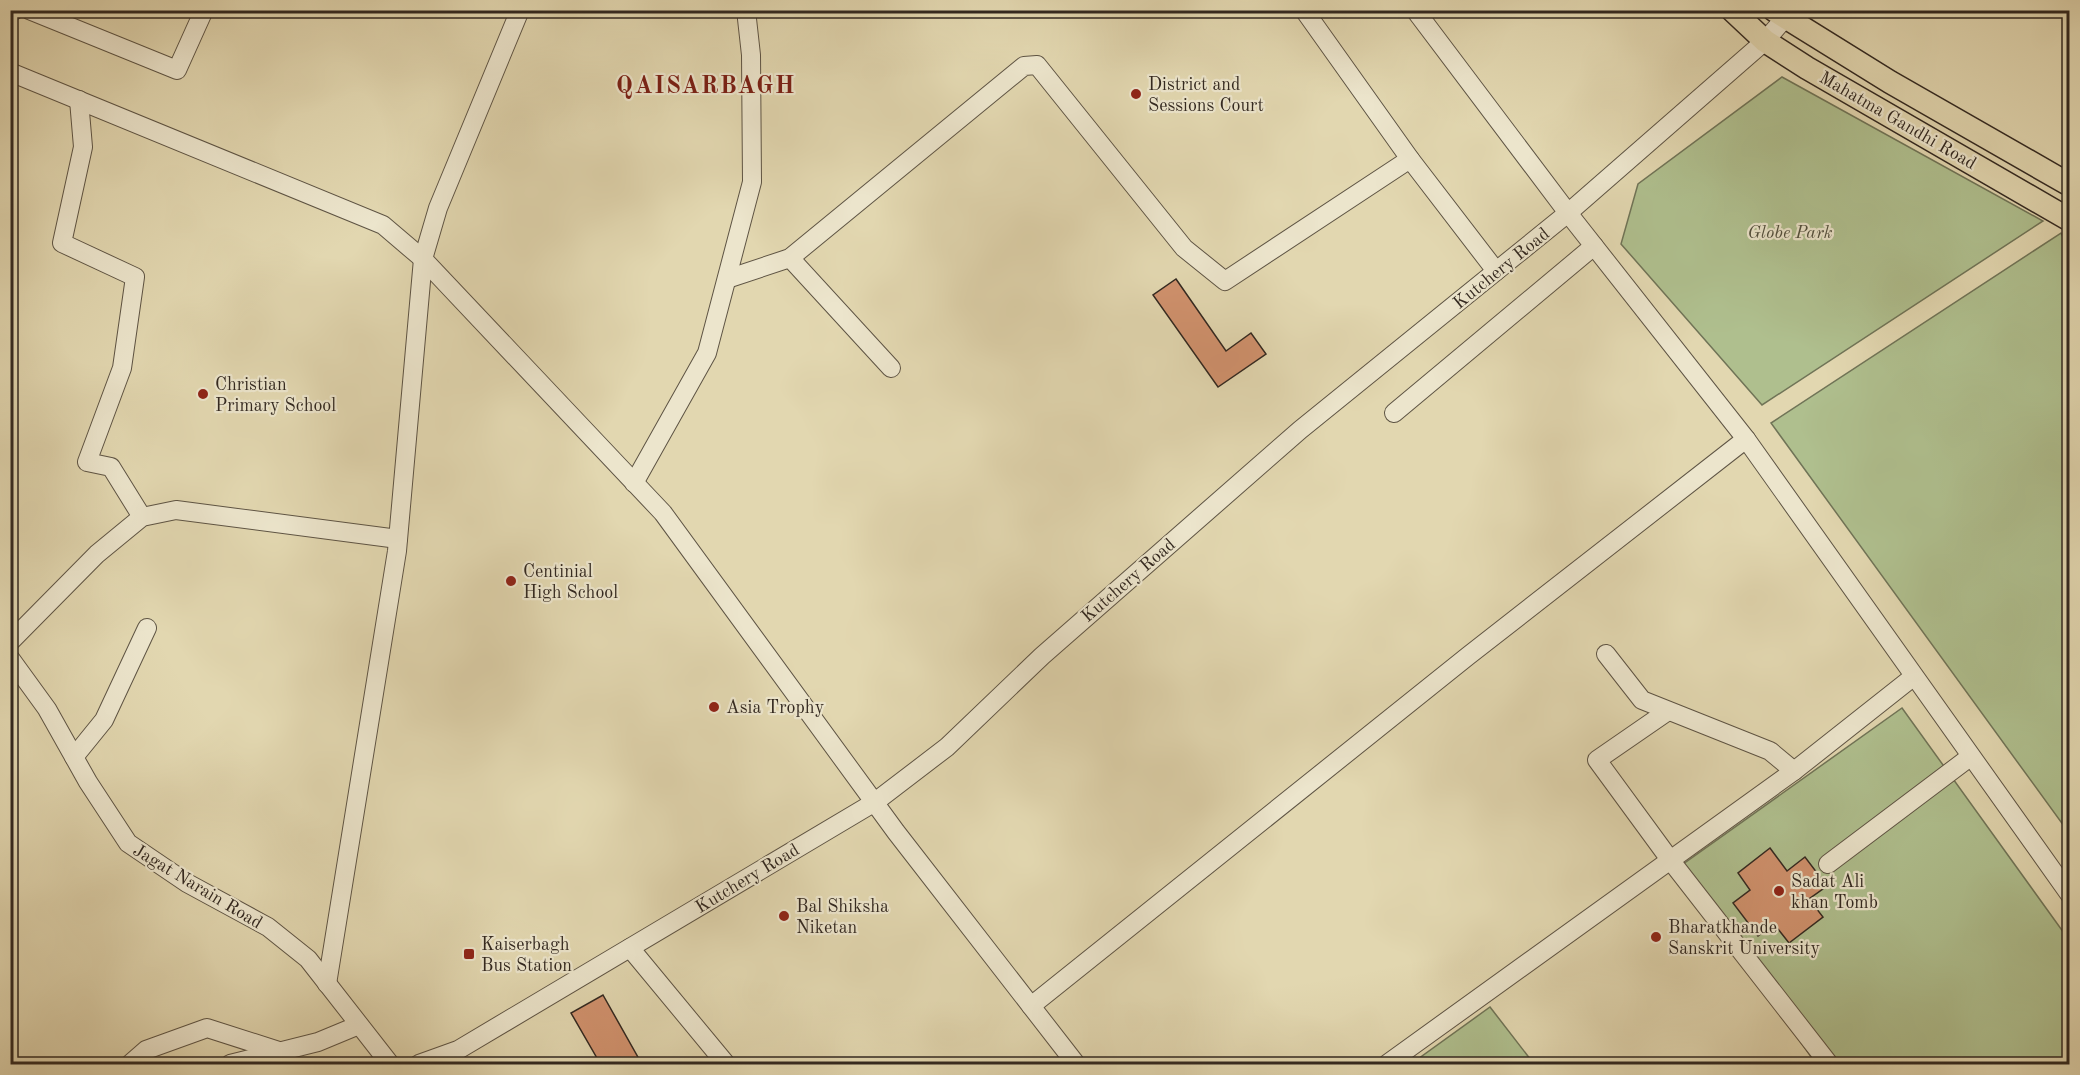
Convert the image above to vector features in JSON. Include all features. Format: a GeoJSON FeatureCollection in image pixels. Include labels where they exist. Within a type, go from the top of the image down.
{"type":"FeatureCollection","features":[{"type":"Feature","properties":{"kind":"main road","name":"Mahatma Gandhi Road"},"geometry":{"type":"LineString","coordinates":[[1732,10],[1765,41],[2070,220]]}},
{"type":"Feature","properties":{"kind":"main road","name":"Mahatma Gandhi Road"},"geometry":{"type":"LineString","coordinates":[[1779,15],[2070,185]]}},
{"type":"Feature","properties":{"kind":"street"},"geometry":{"type":"LineString","coordinates":[[10,13],[15,10]]}},
{"type":"Feature","properties":{"kind":"street"},"geometry":{"type":"LineString","coordinates":[[29,10],[177,70],[204,10]]}},
{"type":"Feature","properties":{"kind":"street"},"geometry":{"type":"LineString","coordinates":[[327,984],[340,920],[398,540],[423,259],[438,208],[520,10]]}},
{"type":"Feature","properties":{"kind":"street"},"geometry":{"type":"LineString","coordinates":[[634,483],[707,353],[752,182],[751,55],[746,10]]}},
{"type":"Feature","properties":{"kind":"street"},"geometry":{"type":"LineString","coordinates":[[1304,10],[1410,159],[1496,271]]}},
{"type":"Feature","properties":{"kind":"street"},"geometry":{"type":"LineString","coordinates":[[1415,10],[1568,213],[1746,439],[2070,895]]}},
{"type":"Feature","properties":{"kind":"street","name":"Kutchery Road"},"geometry":{"type":"LineString","coordinates":[[419,1065],[458,1050],[876,802],[948,747],[1042,656],[1300,429],[1568,213],[1765,41],[1779,15]]}},
{"type":"Feature","properties":{"kind":"street"},"geometry":{"type":"LineString","coordinates":[[727,279],[790,258],[1024,66],[1037,65],[1184,248],[1225,281],[1410,159]]}},
{"type":"Feature","properties":{"kind":"street"},"geometry":{"type":"LineString","coordinates":[[10,72],[383,225],[423,259],[663,513],[876,802],[1076,1065]]}},
{"type":"Feature","properties":{"kind":"street"},"geometry":{"type":"LineString","coordinates":[[78,100],[83,147],[62,243],[135,277],[122,368],[87,462],[111,467],[142,517]]}},
{"type":"Feature","properties":{"kind":"street"},"geometry":{"type":"LineString","coordinates":[[1394,414],[1594,246]]}},
{"type":"Feature","properties":{"kind":"street"},"geometry":{"type":"LineString","coordinates":[[790,258],[891,368]]}},
{"type":"Feature","properties":{"kind":"street"},"geometry":{"type":"LineString","coordinates":[[1031,1005],[1458,664],[1746,439]]}},
{"type":"Feature","properties":{"kind":"street"},"geometry":{"type":"LineString","coordinates":[[10,642],[97,555],[142,517],[176,510],[398,540]]}},
{"type":"Feature","properties":{"kind":"street"},"geometry":{"type":"LineString","coordinates":[[74,757],[104,720],[147,628]]}},
{"type":"Feature","properties":{"kind":"street"},"geometry":{"type":"LineString","coordinates":[[1606,654],[1642,700],[1770,751],[1794,771]]}},
{"type":"Feature","properties":{"kind":"street","name":"Jagat Narain Road"},"geometry":{"type":"LineString","coordinates":[[10,658],[48,709],[74,757],[128,843],[186,883],[268,927],[308,959],[390,1065]]}},
{"type":"Feature","properties":{"kind":"street"},"geometry":{"type":"LineString","coordinates":[[1387,1065],[1794,771],[1913,677]]}},
{"type":"Feature","properties":{"kind":"street"},"geometry":{"type":"LineString","coordinates":[[1668,711],[1597,760],[1671,861],[1829,1065]]}},
{"type":"Feature","properties":{"kind":"street"},"geometry":{"type":"LineString","coordinates":[[1828,864],[1970,757]]}},
{"type":"Feature","properties":{"kind":"street"},"geometry":{"type":"LineString","coordinates":[[630,948],[726,1065]]}},
{"type":"Feature","properties":{"kind":"street"},"geometry":{"type":"LineString","coordinates":[[230,1065],[318,1042],[359,1024]]}},
{"type":"Feature","properties":{"kind":"street"},"geometry":{"type":"LineString","coordinates":[[130,1065],[146,1050],[207,1028],[279,1051]]}},
{"type":"Feature","properties":{"kind":"green space","name":"Globe Park"},"geometry":{"type":"Polygon","coordinates":[[[1782,77],[2043,221],[1762,405],[1621,244],[1638,184],[1782,77]]]}},
{"type":"Feature","properties":{"kind":"green space"},"geometry":{"type":"Polygon","coordinates":[[[2061,233],[2070,252],[2069,833],[1771,423],[2061,233]]]}},
{"type":"Feature","properties":{"kind":"green space"},"geometry":{"type":"Polygon","coordinates":[[[1902,708],[2069,940],[2069,1064],[1816,1064],[1679,867],[1902,708]]]}},
{"type":"Feature","properties":{"kind":"green space"},"geometry":{"type":"Polygon","coordinates":[[[1490,1007],[1534,1064],[1411,1064],[1490,1007]]]}},
{"type":"Feature","properties":{"kind":"building"},"geometry":{"type":"Polygon","coordinates":[[[1176,279],[1226,351],[1251,333],[1266,354],[1218,387],[1153,295],[1176,279]]]}},
{"type":"Feature","properties":{"kind":"building"},"geometry":{"type":"Polygon","coordinates":[[[1770,848],[1787,871],[1805,857],[1827,886],[1809,899],[1823,917],[1789,943],[1774,924],[1758,936],[1733,903],[1750,890],[1738,873],[1770,848]]]}},
{"type":"Feature","properties":{"kind":"building"},"geometry":{"type":"Polygon","coordinates":[[[603,995],[639,1059],[629,1065],[601,1065],[571,1013],[603,995]]]}},
{"type":"Feature","properties":{"kind":"place","name":"District and Sessions Court"},"geometry":{"type":"Point","coordinates":[1136,94]}},
{"type":"Feature","properties":{"kind":"place","name":"Christian Primary School"},"geometry":{"type":"Point","coordinates":[203,394]}},
{"type":"Feature","properties":{"kind":"place","name":"Centinial High School"},"geometry":{"type":"Point","coordinates":[511,581]}},
{"type":"Feature","properties":{"kind":"place","name":"Asia Trophy"},"geometry":{"type":"Point","coordinates":[714,707]}},
{"type":"Feature","properties":{"kind":"place","name":"Sadat Ali khan Tomb"},"geometry":{"type":"Point","coordinates":[1779,891]}},
{"type":"Feature","properties":{"kind":"place","name":"Bal Shiksha Niketan"},"geometry":{"type":"Point","coordinates":[784,916]}},
{"type":"Feature","properties":{"kind":"place","name":"Bharatkhande Sanskrit University"},"geometry":{"type":"Point","coordinates":[1656,937]}},
{"type":"Feature","properties":{"kind":"place","name":"Kaiserbagh Bus Station"},"geometry":{"type":"Point","coordinates":[469,954]}},
{"type":"Feature","properties":{"kind":"district","name":"QAISARBAGH"},"geometry":{"type":"Point","coordinates":[706,85]}}]}
